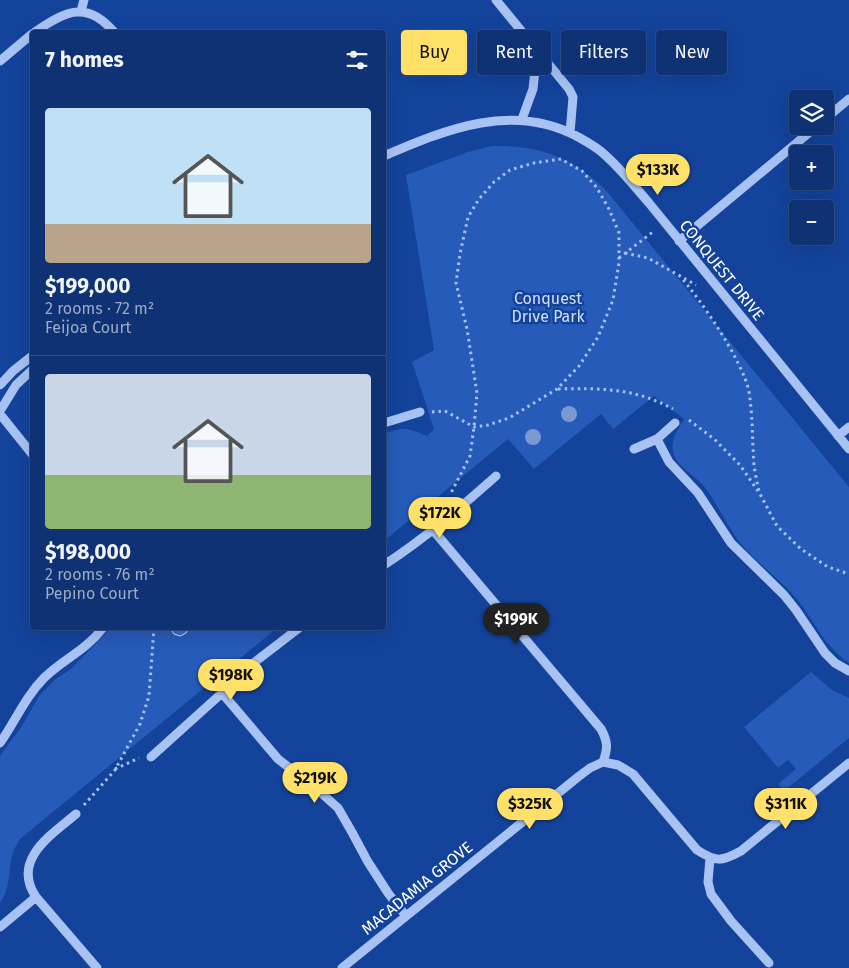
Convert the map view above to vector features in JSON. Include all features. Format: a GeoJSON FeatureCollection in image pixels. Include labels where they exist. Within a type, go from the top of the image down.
{"type":"FeatureCollection","features":[{"type":"Feature","properties":{"kind":"street"},"geometry":{"type":"LineString","coordinates":[[81,11],[84,0]]}},
{"type":"Feature","properties":{"kind":"street"},"geometry":{"type":"LineString","coordinates":[[496,0],[520,30]]}},
{"type":"Feature","properties":{"kind":"street"},"geometry":{"type":"LineString","coordinates":[[38,30],[70,12],[81,11],[93,13],[112,30]]}},
{"type":"Feature","properties":{"kind":"street"},"geometry":{"type":"LineString","coordinates":[[0,62],[30,36]]}},
{"type":"Feature","properties":{"kind":"street"},"geometry":{"type":"LineString","coordinates":[[551,67],[569,88],[573,97],[570,133]]}},
{"type":"Feature","properties":{"kind":"street"},"geometry":{"type":"LineString","coordinates":[[522,119],[533,89],[534,75]]}},
{"type":"Feature","properties":{"kind":"street"},"geometry":{"type":"LineString","coordinates":[[834,112],[849,99]]}},
{"type":"Feature","properties":{"kind":"street","name":"CONQUEST DRIVE"},"geometry":{"type":"LineString","coordinates":[[386,155],[433,135],[479,122],[522,119],[552,126],[570,133],[604,154],[620,170],[680,241],[849,449]]}},
{"type":"Feature","properties":{"kind":"street"},"geometry":{"type":"LineString","coordinates":[[680,241],[806,135]]}},
{"type":"Feature","properties":{"kind":"street"},"geometry":{"type":"LineString","coordinates":[[0,385],[13,371],[30,358]]}},
{"type":"Feature","properties":{"kind":"street"},"geometry":{"type":"LineString","coordinates":[[30,372],[16,385],[0,413],[30,451]]}},
{"type":"Feature","properties":{"kind":"street"},"geometry":{"type":"LineString","coordinates":[[386,422],[420,412]]}},
{"type":"Feature","properties":{"kind":"street"},"geometry":{"type":"LineString","coordinates":[[634,449],[657,439],[675,423]]}},
{"type":"Feature","properties":{"kind":"street"},"geometry":{"type":"LineString","coordinates":[[838,436],[849,427]]}},
{"type":"Feature","properties":{"kind":"street"},"geometry":{"type":"LineString","coordinates":[[657,439],[669,462],[698,493],[731,544],[784,595],[825,653],[835,663],[849,671]]}},
{"type":"Feature","properties":{"kind":"street"},"geometry":{"type":"LineString","coordinates":[[386,564],[433,530],[496,476]]}},
{"type":"Feature","properties":{"kind":"street"},"geometry":{"type":"LineString","coordinates":[[433,530],[601,729],[607,741],[603,762],[618,765],[633,774],[682,834],[697,850],[710,858],[720,860],[730,858],[741,851],[849,763]]}},
{"type":"Feature","properties":{"kind":"street"},"geometry":{"type":"LineString","coordinates":[[0,744],[22,707],[43,679],[87,646],[101,630]]}},
{"type":"Feature","properties":{"kind":"street"},"geometry":{"type":"LineString","coordinates":[[150,757],[222,693],[247,668],[296,630]]}},
{"type":"Feature","properties":{"kind":"street"},"geometry":{"type":"LineString","coordinates":[[222,693],[278,759],[338,808],[368,862],[406,916]]}},
{"type":"Feature","properties":{"kind":"street","name":"MACADAMIA GROVE"},"geometry":{"type":"LineString","coordinates":[[342,968],[578,777],[590,768],[603,762]]}},
{"type":"Feature","properties":{"kind":"street"},"geometry":{"type":"LineString","coordinates":[[76,814],[39,846],[31,859],[28,876],[36,897],[97,968]]}},
{"type":"Feature","properties":{"kind":"street"},"geometry":{"type":"LineString","coordinates":[[710,858],[708,882],[711,894],[731,921],[769,963]]}},
{"type":"Feature","properties":{"kind":"street"},"geometry":{"type":"LineString","coordinates":[[0,927],[36,897]]}},
{"type":"Feature","properties":{"kind":"path"},"geometry":{"type":"LineString","coordinates":[[420,412],[445,411],[474,426],[488,425],[509,418],[557,390],[579,366],[598,337],[613,300],[619,258],[619,233],[609,209],[597,188],[582,171],[561,159],[510,170],[494,182],[479,199],[468,217],[456,283],[467,329],[477,393],[474,426],[470,456],[450,497]]}},
{"type":"Feature","properties":{"kind":"path"},"geometry":{"type":"LineString","coordinates":[[619,258],[664,223]]}},
{"type":"Feature","properties":{"kind":"path"},"geometry":{"type":"LineString","coordinates":[[625,253],[648,258],[696,285]]}},
{"type":"Feature","properties":{"kind":"path"},"geometry":{"type":"LineString","coordinates":[[679,275],[690,288],[739,364],[749,391],[754,434],[754,466],[760,494]]}},
{"type":"Feature","properties":{"kind":"path"},"geometry":{"type":"LineString","coordinates":[[557,390],[595,388],[628,392],[664,404],[676,411]]}},
{"type":"Feature","properties":{"kind":"path"},"geometry":{"type":"LineString","coordinates":[[682,415],[714,439],[740,465],[760,494],[777,526],[801,549],[828,567],[849,574]]}},
{"type":"Feature","properties":{"kind":"path"},"geometry":{"type":"LineString","coordinates":[[76,814],[115,770],[140,724],[149,696],[154,630]]}},
{"type":"Feature","properties":{"kind":"path"},"geometry":{"type":"LineString","coordinates":[[115,770],[142,756],[150,757]]}},
{"type":"Feature","properties":{"kind":"green space","name":"Conquest Drive Park"},"geometry":{"type":"Polygon","coordinates":[[[492,146],[539,150],[566,160],[604,188],[849,487],[849,663],[826,641],[797,599],[742,545],[703,485],[676,460],[672,445],[676,432],[684,419],[654,396],[613,429],[601,414],[534,469],[508,439],[386,539],[386,433],[406,429],[427,436],[434,429],[412,362],[434,350],[406,175],[468,152],[492,146]]]}},
{"type":"Feature","properties":{"kind":"green space"},"geometry":{"type":"Polygon","coordinates":[[[109,630],[275,630],[20,839],[12,856],[5,895],[0,903],[0,756],[22,726],[39,696],[57,678],[71,669],[109,630]]]}},
{"type":"Feature","properties":{"kind":"green space"},"geometry":{"type":"Polygon","coordinates":[[[811,672],[832,690],[849,698],[849,738],[784,791],[778,784],[796,769],[788,760],[778,768],[744,727],[811,672]]]}},
{"type":"Feature","properties":{"kind":"building"},"geometry":{"type":"Polygon","coordinates":[[[171,630],[188,630],[180,636],[174,634],[171,630]]]}}]}
